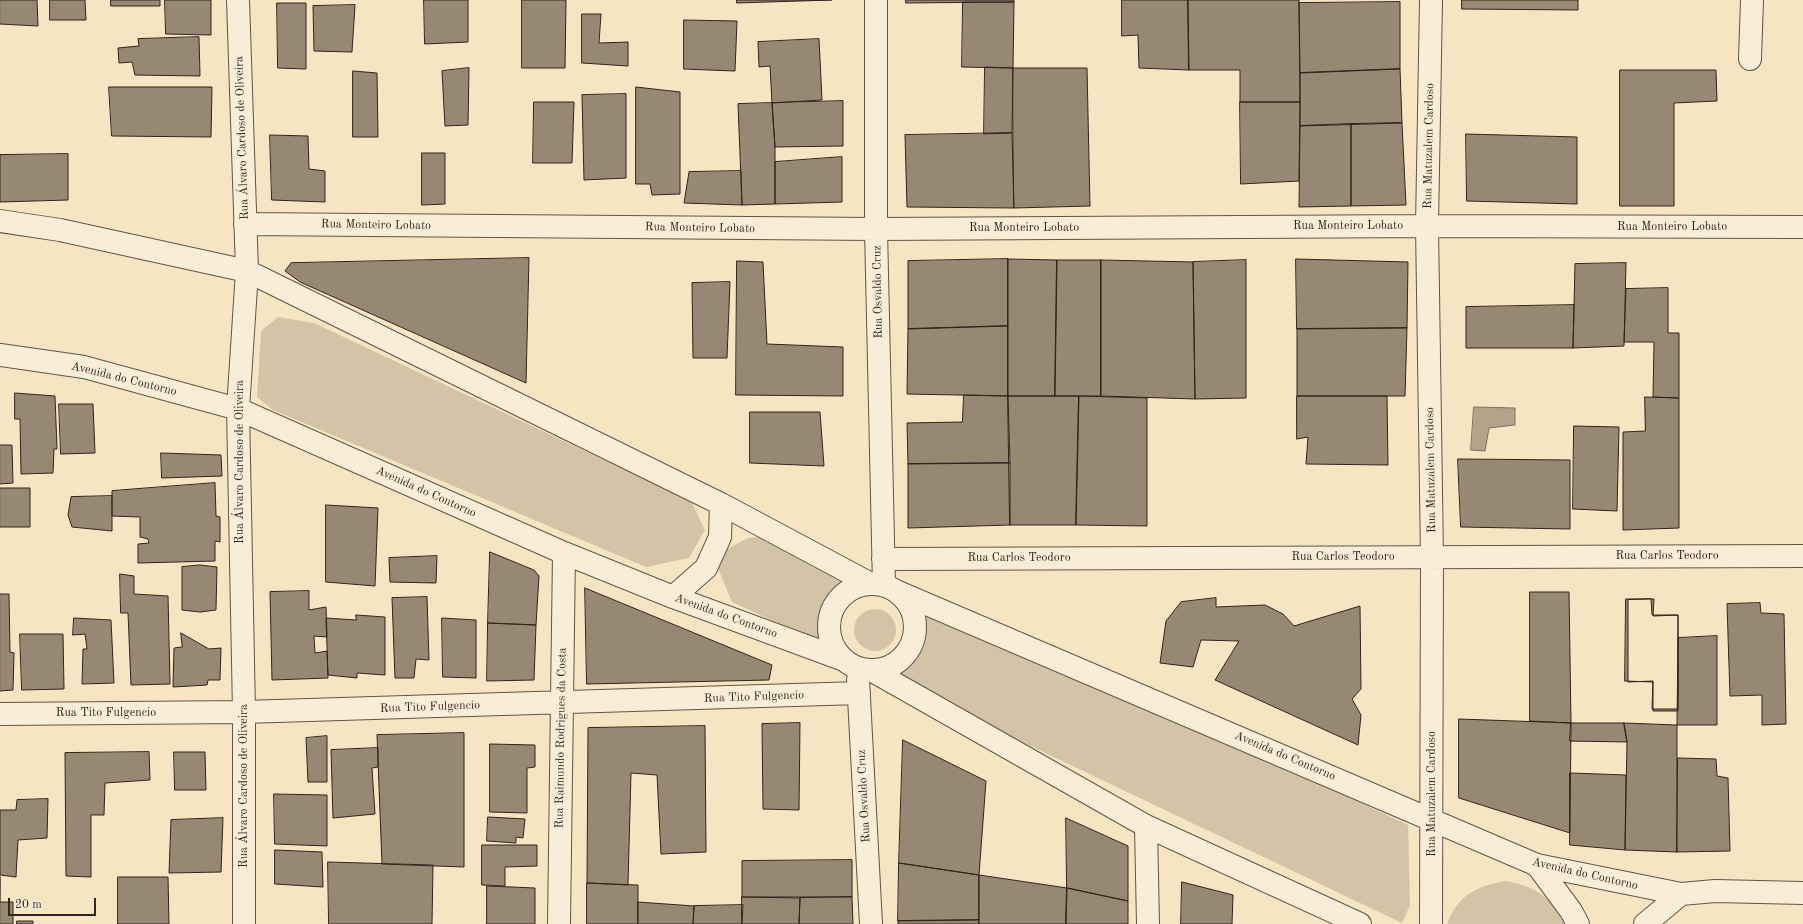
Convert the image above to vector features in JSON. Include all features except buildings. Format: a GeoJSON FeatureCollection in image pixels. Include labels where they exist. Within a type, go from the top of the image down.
{"type":"FeatureCollection","features":[{"type":"Feature","properties":{"kind":"street","name":"Rua Álvaro Cardoso de Oliveira"},"geometry":{"type":"LineString","coordinates":[[238,0],[247,271],[238,409],[244,712],[244,924]]}},
{"type":"Feature","properties":{"kind":"street","name":"Rua Osvaldo Cruz"},"geometry":{"type":"LineString","coordinates":[[876,0],[876,229],[883,586]]}},
{"type":"Feature","properties":{"kind":"street"},"geometry":{"type":"LineString","coordinates":[[1750,59],[1752,0]]}},
{"type":"Feature","properties":{"kind":"street","name":"Rua Matuzalem Cardoso"},"geometry":{"type":"LineString","coordinates":[[1431,8],[1427,226],[1432,556],[1431,924]]}},
{"type":"Feature","properties":{"kind":"street","name":"Avenida do Contorno"},"geometry":{"type":"LineString","coordinates":[[0,221],[60,230],[247,271],[721,504],[883,586],[1537,865],[1681,894],[1715,891],[1803,893]]}},
{"type":"Feature","properties":{"kind":"street","name":"Rua Monteiro Lobato"},"geometry":{"type":"LineString","coordinates":[[245,224],[876,229],[1427,226],[1803,227]]}},
{"type":"Feature","properties":{"kind":"street","name":"Avenida do Contorno"},"geometry":{"type":"LineString","coordinates":[[0,355],[84,367],[238,409],[564,553],[673,597],[858,666],[1146,826],[1360,924]]}},
{"type":"Feature","properties":{"kind":"street"},"geometry":{"type":"LineString","coordinates":[[673,597],[706,568],[720,538],[721,504]]}},
{"type":"Feature","properties":{"kind":"street","name":"Rua Raimundo Rodrigues da Costa"},"geometry":{"type":"LineString","coordinates":[[559,924],[564,553]]}},
{"type":"Feature","properties":{"kind":"street","name":"Rua Carlos Teodoro"},"geometry":{"type":"LineString","coordinates":[[883,559],[1432,556],[1803,556]]}},
{"type":"Feature","properties":{"kind":"street"},"geometry":{"type":"LineString","coordinates":[[855,586],[883,586],[907,600],[913,613],[915,627],[913,640],[907,653],[897,662],[884,668],[858,666],[835,649],[830,635],[829,620],[831,613],[834,606],[843,594],[855,586]]}},
{"type":"Feature","properties":{"kind":"street","name":"Rua Osvaldo Cruz"},"geometry":{"type":"LineString","coordinates":[[858,666],[871,924]]}},
{"type":"Feature","properties":{"kind":"street","name":"Rua Tito Fulgencio"},"geometry":{"type":"LineString","coordinates":[[0,714],[244,712],[859,693]]}},
{"type":"Feature","properties":{"kind":"street"},"geometry":{"type":"LineString","coordinates":[[1146,826],[1148,924]]}},
{"type":"Feature","properties":{"kind":"street"},"geometry":{"type":"LineString","coordinates":[[1537,865],[1571,911],[1578,924]]}},
{"type":"Feature","properties":{"kind":"street"},"geometry":{"type":"LineString","coordinates":[[1645,924],[1681,894]]}},
{"type":"Feature","properties":{"kind":"shaded area"},"geometry":{"type":"Polygon","coordinates":[[[278,317],[314,323],[691,501],[705,530],[689,558],[646,567],[273,410],[257,397],[261,331],[278,317]]]}},
{"type":"Feature","properties":{"kind":"shaded area"},"geometry":{"type":"Polygon","coordinates":[[[1474,407],[1515,408],[1515,425],[1489,428],[1485,451],[1471,450],[1474,407]]]}},
{"type":"Feature","properties":{"kind":"shaded area"},"geometry":{"type":"Polygon","coordinates":[[[772,536],[851,576],[833,590],[823,613],[821,643],[732,602],[718,568],[727,549],[748,538],[772,536]]]}},
{"type":"Feature","properties":{"kind":"shaded area"},"geometry":{"type":"Polygon","coordinates":[[[920,607],[1298,773],[1408,825],[1410,905],[1402,923],[890,679],[908,666],[913,658],[918,640],[920,607]]]}},
{"type":"Feature","properties":{"kind":"shaded area"},"geometry":{"type":"Polygon","coordinates":[[[871,609],[879,609],[887,612],[893,618],[896,630],[893,642],[887,648],[879,651],[871,651],[863,648],[857,642],[854,634],[854,626],[857,618],[863,612],[871,609]]]}},
{"type":"Feature","properties":{"kind":"shaded area"},"geometry":{"type":"Polygon","coordinates":[[[1506,881],[1526,886],[1542,894],[1554,906],[1565,924],[1447,924],[1451,914],[1469,894],[1477,889],[1506,881]]]}}]}
